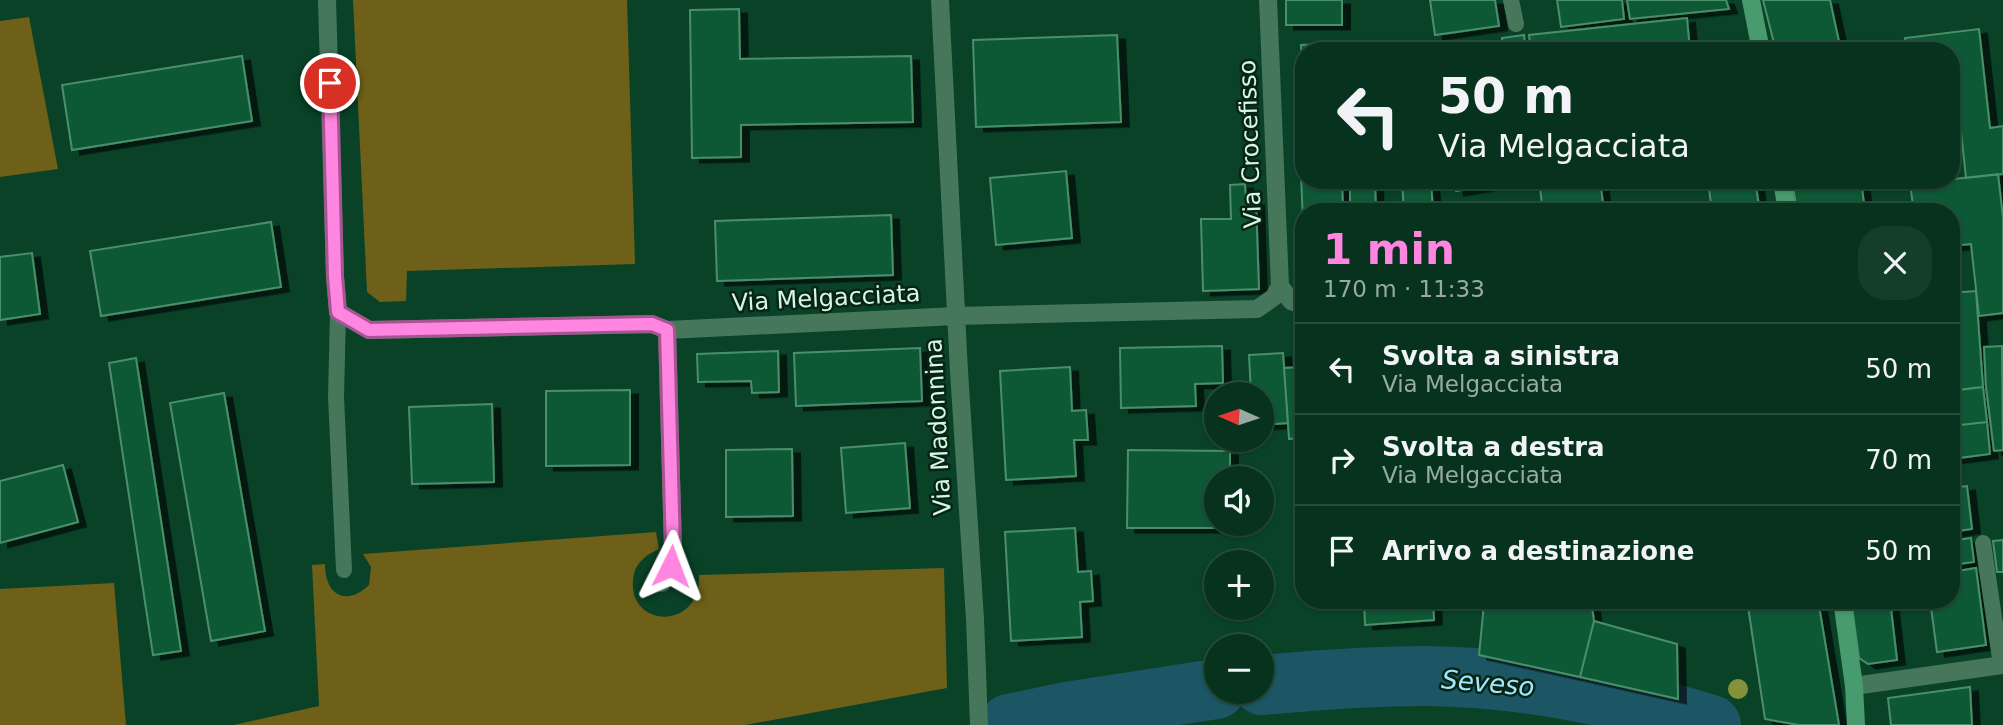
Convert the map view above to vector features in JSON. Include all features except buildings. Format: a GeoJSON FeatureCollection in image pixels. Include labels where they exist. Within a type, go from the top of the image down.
{"type":"FeatureCollection","features":[{"type":"Feature","properties":{"kind":"street"},"geometry":{"type":"LineString","coordinates":[[327,0],[338,312]]}},
{"type":"Feature","properties":{"kind":"street","name":"Via Madonnina"},"geometry":{"type":"LineString","coordinates":[[940,0],[979,725]]}},
{"type":"Feature","properties":{"kind":"street","name":"Via Crocefisso"},"geometry":{"type":"LineString","coordinates":[[1268,0],[1280,286]]}},
{"type":"Feature","properties":{"kind":"street"},"geometry":{"type":"LineString","coordinates":[[1751,0],[1759,42]]}},
{"type":"Feature","properties":{"kind":"street"},"geometry":{"type":"LineString","coordinates":[[1280,286],[1295,303]]}},
{"type":"Feature","properties":{"kind":"street","name":"Via Melgacciata"},"geometry":{"type":"LineString","coordinates":[[338,312],[369,330],[652,324],[667,330],[956,316],[1257,309],[1274,297],[1280,286]]}},
{"type":"Feature","properties":{"kind":"street"},"geometry":{"type":"LineString","coordinates":[[662,583],[671,566],[673,549],[667,330]]}},
{"type":"Feature","properties":{"kind":"street"},"geometry":{"type":"LineString","coordinates":[[1843,609],[1854,686],[1856,725]]}},
{"type":"Feature","properties":{"kind":"street"},"geometry":{"type":"LineString","coordinates":[[1854,686],[2002,665]]}},
{"type":"Feature","properties":{"kind":"lane"},"geometry":{"type":"LineString","coordinates":[[1511,0],[1516,24]]}},
{"type":"Feature","properties":{"kind":"lane"},"geometry":{"type":"LineString","coordinates":[[338,312],[336,397],[344,570]]}},
{"type":"Feature","properties":{"kind":"lane"},"geometry":{"type":"LineString","coordinates":[[1983,543],[2002,665]]}},
{"type":"Feature","properties":{"kind":"shaded area"},"geometry":{"type":"Polygon","coordinates":[[[353,0],[627,0],[635,264],[407,271],[406,301],[380,302],[367,292],[353,0]]]}},
{"type":"Feature","properties":{"kind":"shaded area"},"geometry":{"type":"Polygon","coordinates":[[[29,17],[58,169],[0,177],[0,21],[29,17]]]}},
{"type":"Feature","properties":{"kind":"shaded area"},"geometry":{"type":"Polygon","coordinates":[[[656,532],[659,549],[641,561],[635,570],[633,581],[635,597],[642,608],[653,615],[665,617],[678,614],[689,606],[697,593],[699,575],[944,568],[947,688],[745,725],[234,725],[319,706],[312,565],[325,564],[326,575],[333,590],[345,596],[361,592],[369,585],[371,567],[363,554],[656,532]]]}},
{"type":"Feature","properties":{"kind":"shaded area"},"geometry":{"type":"Polygon","coordinates":[[[114,583],[126,725],[0,725],[0,589],[114,583]]]}},
{"type":"Feature","properties":{"kind":"waterway","name":"Seveso"},"geometry":{"type":"LineString","coordinates":[[1274,684],[1406,676],[1499,680],[1606,697],[1711,725]]}},
{"type":"Feature","properties":{"kind":"waterway","name":"Seveso"},"geometry":{"type":"LineString","coordinates":[[1009,724],[1067,712],[1204,691]]}},
{"type":"Feature","properties":{"kind":"route"},"geometry":{"type":"LineString","coordinates":[[330,83],[338,312],[369,330],[652,324],[667,330],[673,549],[671,566]]}}]}
